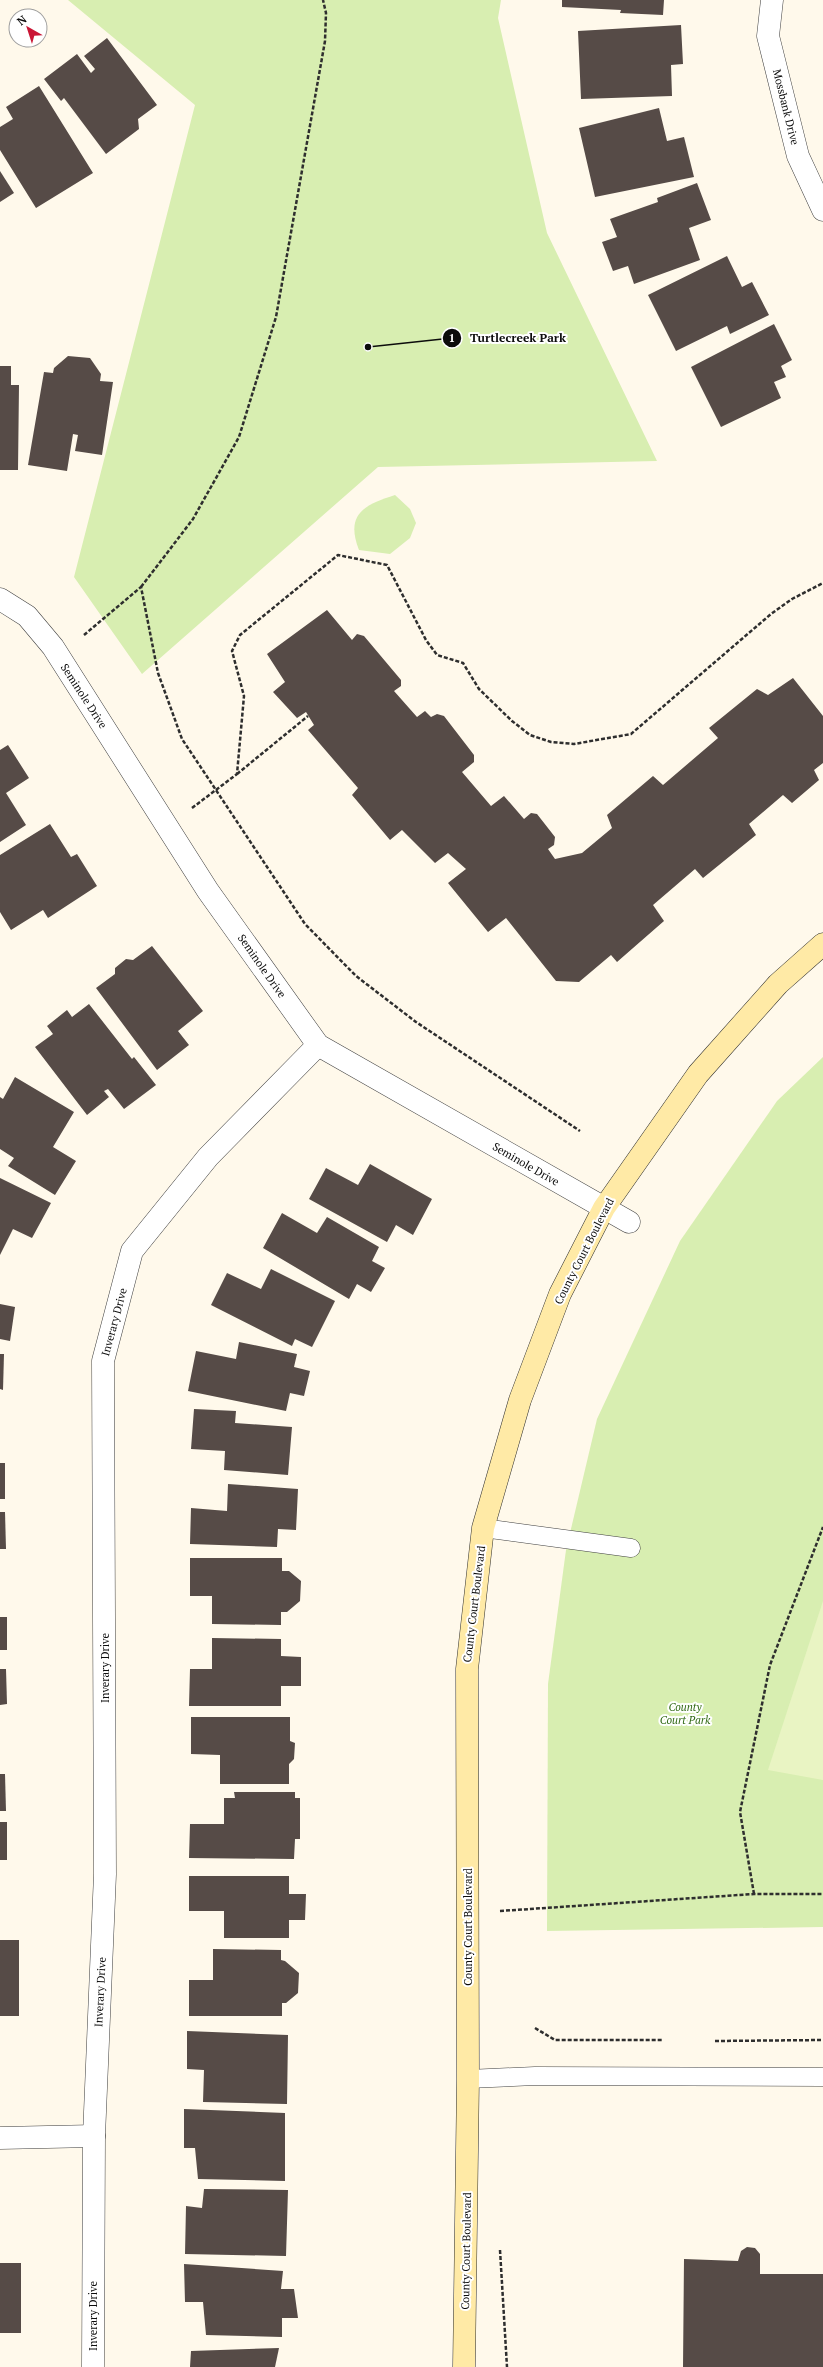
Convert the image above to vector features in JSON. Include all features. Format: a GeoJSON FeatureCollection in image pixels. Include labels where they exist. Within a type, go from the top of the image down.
{"type":"FeatureCollection","features":[{"type":"Feature","properties":{"kind":"street","name":"Mossbank Drive"},"geometry":{"type":"LineString","coordinates":[[772,0],[768,36],[798,156],[823,210]]}},
{"type":"Feature","properties":{"kind":"street","name":"Seminole Drive"},"geometry":{"type":"LineString","coordinates":[[0,598],[27,616],[58,655],[208,891],[318,1045],[628,1222]]}},
{"type":"Feature","properties":{"kind":"street","name":"County Court Boulevard"},"geometry":{"type":"LineString","coordinates":[[464,2367],[468,2079],[466,1669],[483,1528],[520,1400],[560,1294],[604,1208],[698,1074],[778,984],[823,944]]}},
{"type":"Feature","properties":{"kind":"street","name":"Inverary Drive"},"geometry":{"type":"LineString","coordinates":[[93,2367],[94,2136],[106,1874],[103,1361],[132,1251],[208,1157],[318,1045]]}},
{"type":"Feature","properties":{"kind":"street"},"geometry":{"type":"LineString","coordinates":[[0,2138],[94,2136]]}},
{"type":"Feature","properties":{"kind":"lane"},"geometry":{"type":"LineString","coordinates":[[483,1528],[631,1548]]}},
{"type":"Feature","properties":{"kind":"lane"},"geometry":{"type":"LineString","coordinates":[[468,2079],[535,2076],[823,2077]]}},
{"type":"Feature","properties":{"kind":"path"},"geometry":{"type":"LineString","coordinates":[[58,655],[141,587],[193,519],[239,436],[276,317],[325,41],[326,13],[322,0]]}},
{"type":"Feature","properties":{"kind":"path"},"geometry":{"type":"LineString","coordinates":[[237,774],[244,696],[232,651],[240,635],[338,555],[387,565],[426,640],[437,655],[463,663],[479,689],[512,721],[530,735],[551,742],[574,744],[632,734],[771,614],[792,598],[823,582]]}},
{"type":"Feature","properties":{"kind":"path"},"geometry":{"type":"LineString","coordinates":[[141,587],[160,680],[182,739],[305,924],[356,976],[416,1022],[580,1131]]}},
{"type":"Feature","properties":{"kind":"path"},"geometry":{"type":"LineString","coordinates":[[168,827],[237,774],[308,716]]}},
{"type":"Feature","properties":{"kind":"path"},"geometry":{"type":"LineString","coordinates":[[754,1894],[740,1812],[770,1664],[823,1527]]}},
{"type":"Feature","properties":{"kind":"path"},"geometry":{"type":"LineString","coordinates":[[468,1914],[535,1907],[754,1894],[823,1894]]}},
{"type":"Feature","properties":{"kind":"path"},"geometry":{"type":"LineString","coordinates":[[535,2028],[555,2040],[662,2040]]}},
{"type":"Feature","properties":{"kind":"path"},"geometry":{"type":"LineString","coordinates":[[714,2041],[823,2040]]}},
{"type":"Feature","properties":{"kind":"path"},"geometry":{"type":"LineString","coordinates":[[499,2246],[507,2367]]}},
{"type":"Feature","properties":{"kind":"green space"},"geometry":{"type":"Polygon","coordinates":[[[68,0],[501,0],[498,18],[547,233],[657,461],[378,467],[142,674],[74,577],[195,105],[68,0]]]}},
{"type":"Feature","properties":{"kind":"green space"},"geometry":{"type":"Polygon","coordinates":[[[395,495],[410,509],[416,523],[410,538],[390,554],[359,550],[355,538],[354,528],[356,519],[366,507],[395,495]]]}},
{"type":"Feature","properties":{"kind":"green space","name":"County Court Park"},"geometry":{"type":"Polygon","coordinates":[[[823,1057],[823,1927],[547,1931],[548,1684],[566,1550],[597,1419],[680,1241],[777,1101],[823,1057]]]}},
{"type":"Feature","properties":{"kind":"green space"},"geometry":{"type":"Polygon","coordinates":[[[823,1601],[823,1780],[768,1770],[823,1601]]]}},
{"type":"Feature","properties":{"kind":"building"},"geometry":{"type":"Polygon","coordinates":[[[562,0],[664,0],[663,15],[620,13],[621,10],[562,7],[562,0]]]}},
{"type":"Feature","properties":{"kind":"building"},"geometry":{"type":"Polygon","coordinates":[[[681,25],[683,64],[671,65],[672,96],[581,99],[578,31],[681,25]]]}},
{"type":"Feature","properties":{"kind":"building"},"geometry":{"type":"Polygon","coordinates":[[[107,38],[157,105],[138,119],[139,129],[106,154],[64,98],[61,101],[44,79],[77,54],[91,73],[95,69],[84,56],[107,38]]]}},
{"type":"Feature","properties":{"kind":"building"},"geometry":{"type":"Polygon","coordinates":[[[39,86],[93,173],[36,208],[0,150],[0,127],[13,119],[6,107],[39,86]]]}},
{"type":"Feature","properties":{"kind":"building"},"geometry":{"type":"Polygon","coordinates":[[[659,108],[667,141],[684,137],[694,177],[595,197],[579,128],[659,108]]]}},
{"type":"Feature","properties":{"kind":"building"},"geometry":{"type":"Polygon","coordinates":[[[0,171],[14,193],[0,202],[0,171]]]}},
{"type":"Feature","properties":{"kind":"building"},"geometry":{"type":"Polygon","coordinates":[[[697,183],[711,220],[689,228],[700,260],[634,284],[628,266],[613,271],[602,242],[617,237],[610,219],[658,202],[657,198],[697,183]]]}},
{"type":"Feature","properties":{"kind":"building"},"geometry":{"type":"Polygon","coordinates":[[[727,256],[742,287],[752,282],[769,315],[730,334],[727,326],[676,351],[648,295],[727,256]]]}},
{"type":"Feature","properties":{"kind":"building"},"geometry":{"type":"Polygon","coordinates":[[[774,324],[792,360],[781,366],[786,377],[774,382],[781,398],[721,427],[691,367],[774,324]]]}},
{"type":"Feature","properties":{"kind":"building"},"geometry":{"type":"Polygon","coordinates":[[[68,356],[90,358],[101,374],[100,381],[113,382],[102,455],[75,451],[78,435],[73,434],[67,471],[28,465],[44,372],[53,373],[54,368],[68,356]]]}},
{"type":"Feature","properties":{"kind":"building"},"geometry":{"type":"Polygon","coordinates":[[[0,366],[11,366],[11,385],[19,385],[18,470],[0,470],[0,366]]]}},
{"type":"Feature","properties":{"kind":"building"},"geometry":{"type":"Polygon","coordinates":[[[327,610],[352,640],[357,634],[364,636],[401,680],[401,686],[394,691],[417,717],[425,711],[431,717],[437,714],[444,716],[474,755],[474,762],[462,772],[491,806],[504,796],[524,819],[531,813],[537,814],[555,837],[554,845],[548,849],[555,859],[582,853],[612,828],[607,815],[653,776],[663,785],[718,738],[709,728],[757,689],[768,695],[793,678],[823,716],[823,763],[814,770],[819,780],[792,803],[783,795],[749,824],[756,835],[703,878],[695,869],[653,905],[664,921],[617,962],[611,955],[579,982],[556,981],[506,918],[488,932],[448,883],[466,869],[448,853],[435,863],[402,830],[390,840],[352,795],[358,788],[308,730],[314,725],[306,712],[297,718],[273,692],[285,682],[267,654],[327,610]]]}},
{"type":"Feature","properties":{"kind":"building"},"geometry":{"type":"Polygon","coordinates":[[[8,745],[29,778],[6,793],[26,825],[0,842],[0,750],[8,745]]]}},
{"type":"Feature","properties":{"kind":"building"},"geometry":{"type":"Polygon","coordinates":[[[50,824],[71,857],[77,854],[97,886],[48,918],[43,910],[11,930],[0,912],[0,855],[50,824]]]}},
{"type":"Feature","properties":{"kind":"building"},"geometry":{"type":"Polygon","coordinates":[[[152,946],[203,1011],[178,1031],[189,1045],[157,1070],[96,988],[115,974],[115,968],[126,959],[133,960],[152,946]]]}},
{"type":"Feature","properties":{"kind":"building"},"geometry":{"type":"Polygon","coordinates":[[[89,1004],[132,1059],[134,1057],[156,1085],[124,1109],[108,1089],[104,1091],[109,1097],[87,1115],[35,1047],[53,1034],[47,1026],[67,1010],[72,1017],[89,1004]]]}},
{"type":"Feature","properties":{"kind":"building"},"geometry":{"type":"Polygon","coordinates":[[[15,1077],[74,1112],[53,1147],[76,1161],[55,1195],[8,1166],[14,1158],[0,1149],[0,1097],[3,1099],[15,1077]]]}},
{"type":"Feature","properties":{"kind":"building"},"geometry":{"type":"Polygon","coordinates":[[[370,1164],[432,1199],[413,1235],[396,1225],[387,1242],[309,1199],[326,1168],[358,1185],[370,1164]]]}},
{"type":"Feature","properties":{"kind":"building"},"geometry":{"type":"Polygon","coordinates":[[[0,1178],[51,1203],[32,1238],[13,1229],[0,1255],[0,1178]]]}},
{"type":"Feature","properties":{"kind":"building"},"geometry":{"type":"Polygon","coordinates":[[[282,1213],[317,1233],[327,1217],[379,1247],[372,1261],[385,1268],[371,1292],[357,1284],[349,1299],[263,1248],[282,1213]]]}},
{"type":"Feature","properties":{"kind":"building"},"geometry":{"type":"Polygon","coordinates":[[[271,1269],[335,1301],[312,1347],[295,1339],[292,1346],[211,1305],[227,1273],[261,1289],[271,1269]]]}},
{"type":"Feature","properties":{"kind":"building"},"geometry":{"type":"Polygon","coordinates":[[[0,1304],[15,1307],[10,1341],[0,1339],[0,1304]]]}},
{"type":"Feature","properties":{"kind":"building"},"geometry":{"type":"Polygon","coordinates":[[[239,1342],[297,1354],[294,1367],[310,1371],[304,1396],[290,1393],[286,1411],[188,1391],[196,1351],[236,1359],[239,1342]]]}},
{"type":"Feature","properties":{"kind":"building"},"geometry":{"type":"Polygon","coordinates":[[[0,1354],[4,1354],[3,1390],[0,1389],[0,1354]]]}},
{"type":"Feature","properties":{"kind":"building"},"geometry":{"type":"Polygon","coordinates":[[[194,1409],[236,1411],[235,1423],[292,1427],[288,1475],[224,1470],[225,1451],[191,1449],[194,1409]]]}},
{"type":"Feature","properties":{"kind":"building"},"geometry":{"type":"Polygon","coordinates":[[[0,1463],[5,1463],[5,1499],[0,1499],[0,1463]]]}},
{"type":"Feature","properties":{"kind":"building"},"geometry":{"type":"Polygon","coordinates":[[[228,1484],[298,1489],[296,1530],[278,1529],[277,1547],[190,1544],[191,1508],[227,1511],[228,1484]]]}},
{"type":"Feature","properties":{"kind":"building"},"geometry":{"type":"Polygon","coordinates":[[[0,1512],[5,1512],[6,1549],[0,1549],[0,1512]]]}},
{"type":"Feature","properties":{"kind":"building"},"geometry":{"type":"Polygon","coordinates":[[[190,1558],[282,1558],[282,1571],[289,1571],[301,1581],[300,1601],[287,1612],[281,1612],[281,1625],[212,1624],[212,1596],[190,1596],[190,1558]]]}},
{"type":"Feature","properties":{"kind":"building"},"geometry":{"type":"Polygon","coordinates":[[[0,1617],[7,1617],[7,1650],[0,1650],[0,1617]]]}},
{"type":"Feature","properties":{"kind":"building"},"geometry":{"type":"Polygon","coordinates":[[[212,1638],[281,1639],[281,1656],[301,1657],[301,1686],[281,1686],[281,1706],[189,1706],[190,1669],[212,1669],[212,1638]]]}},
{"type":"Feature","properties":{"kind":"building"},"geometry":{"type":"Polygon","coordinates":[[[0,1669],[6,1669],[7,1704],[0,1705],[0,1669]]]}},
{"type":"Feature","properties":{"kind":"building"},"geometry":{"type":"Polygon","coordinates":[[[191,1717],[290,1717],[290,1741],[295,1743],[294,1759],[289,1764],[289,1784],[220,1784],[220,1755],[191,1754],[191,1717]]]}},
{"type":"Feature","properties":{"kind":"building"},"geometry":{"type":"Polygon","coordinates":[[[0,1774],[5,1774],[6,1811],[0,1811],[0,1774]]]}},
{"type":"Feature","properties":{"kind":"building"},"geometry":{"type":"Polygon","coordinates":[[[234,1792],[295,1792],[295,1798],[300,1798],[300,1839],[295,1839],[294,1859],[189,1858],[190,1824],[224,1824],[224,1798],[235,1798],[234,1792]]]}},
{"type":"Feature","properties":{"kind":"building"},"geometry":{"type":"Polygon","coordinates":[[[0,1822],[7,1822],[7,1860],[0,1860],[0,1822]]]}},
{"type":"Feature","properties":{"kind":"building"},"geometry":{"type":"Polygon","coordinates":[[[189,1876],[289,1876],[289,1894],[306,1894],[305,1920],[289,1920],[289,1938],[224,1938],[224,1911],[189,1911],[189,1876]]]}},
{"type":"Feature","properties":{"kind":"building"},"geometry":{"type":"Polygon","coordinates":[[[0,1940],[19,1940],[19,2016],[0,2016],[0,1940]]]}},
{"type":"Feature","properties":{"kind":"building"},"geometry":{"type":"Polygon","coordinates":[[[213,1949],[281,1950],[281,1960],[285,1961],[299,1973],[298,1993],[286,2003],[282,2003],[282,2016],[189,2016],[189,1980],[213,1980],[213,1949]]]}},
{"type":"Feature","properties":{"kind":"building"},"geometry":{"type":"Polygon","coordinates":[[[187,2031],[288,2035],[287,2104],[203,2102],[204,2070],[187,2069],[187,2031]]]}},
{"type":"Feature","properties":{"kind":"building"},"geometry":{"type":"Polygon","coordinates":[[[184,2109],[285,2113],[285,2181],[198,2179],[195,2148],[184,2148],[184,2109]]]}},
{"type":"Feature","properties":{"kind":"building"},"geometry":{"type":"Polygon","coordinates":[[[204,2189],[288,2190],[286,2256],[185,2254],[186,2206],[202,2208],[204,2189]]]}},
{"type":"Feature","properties":{"kind":"building"},"geometry":{"type":"Polygon","coordinates":[[[747,2247],[755,2248],[760,2254],[760,2274],[823,2274],[823,2367],[683,2367],[684,2259],[738,2261],[741,2251],[747,2247]]]}},
{"type":"Feature","properties":{"kind":"building"},"geometry":{"type":"Polygon","coordinates":[[[0,2263],[21,2263],[21,2333],[0,2333],[0,2263]]]}},
{"type":"Feature","properties":{"kind":"building"},"geometry":{"type":"Polygon","coordinates":[[[184,2264],[283,2271],[281,2289],[294,2289],[298,2318],[282,2318],[282,2337],[206,2335],[203,2302],[185,2302],[184,2264]]]}},
{"type":"Feature","properties":{"kind":"building"},"geometry":{"type":"Polygon","coordinates":[[[279,2348],[275,2367],[190,2367],[191,2351],[279,2348]]]}},
{"type":"Feature","properties":{"kind":"place","name":"Turtlecreek Park"},"geometry":{"type":"Point","coordinates":[368,347]}}]}
